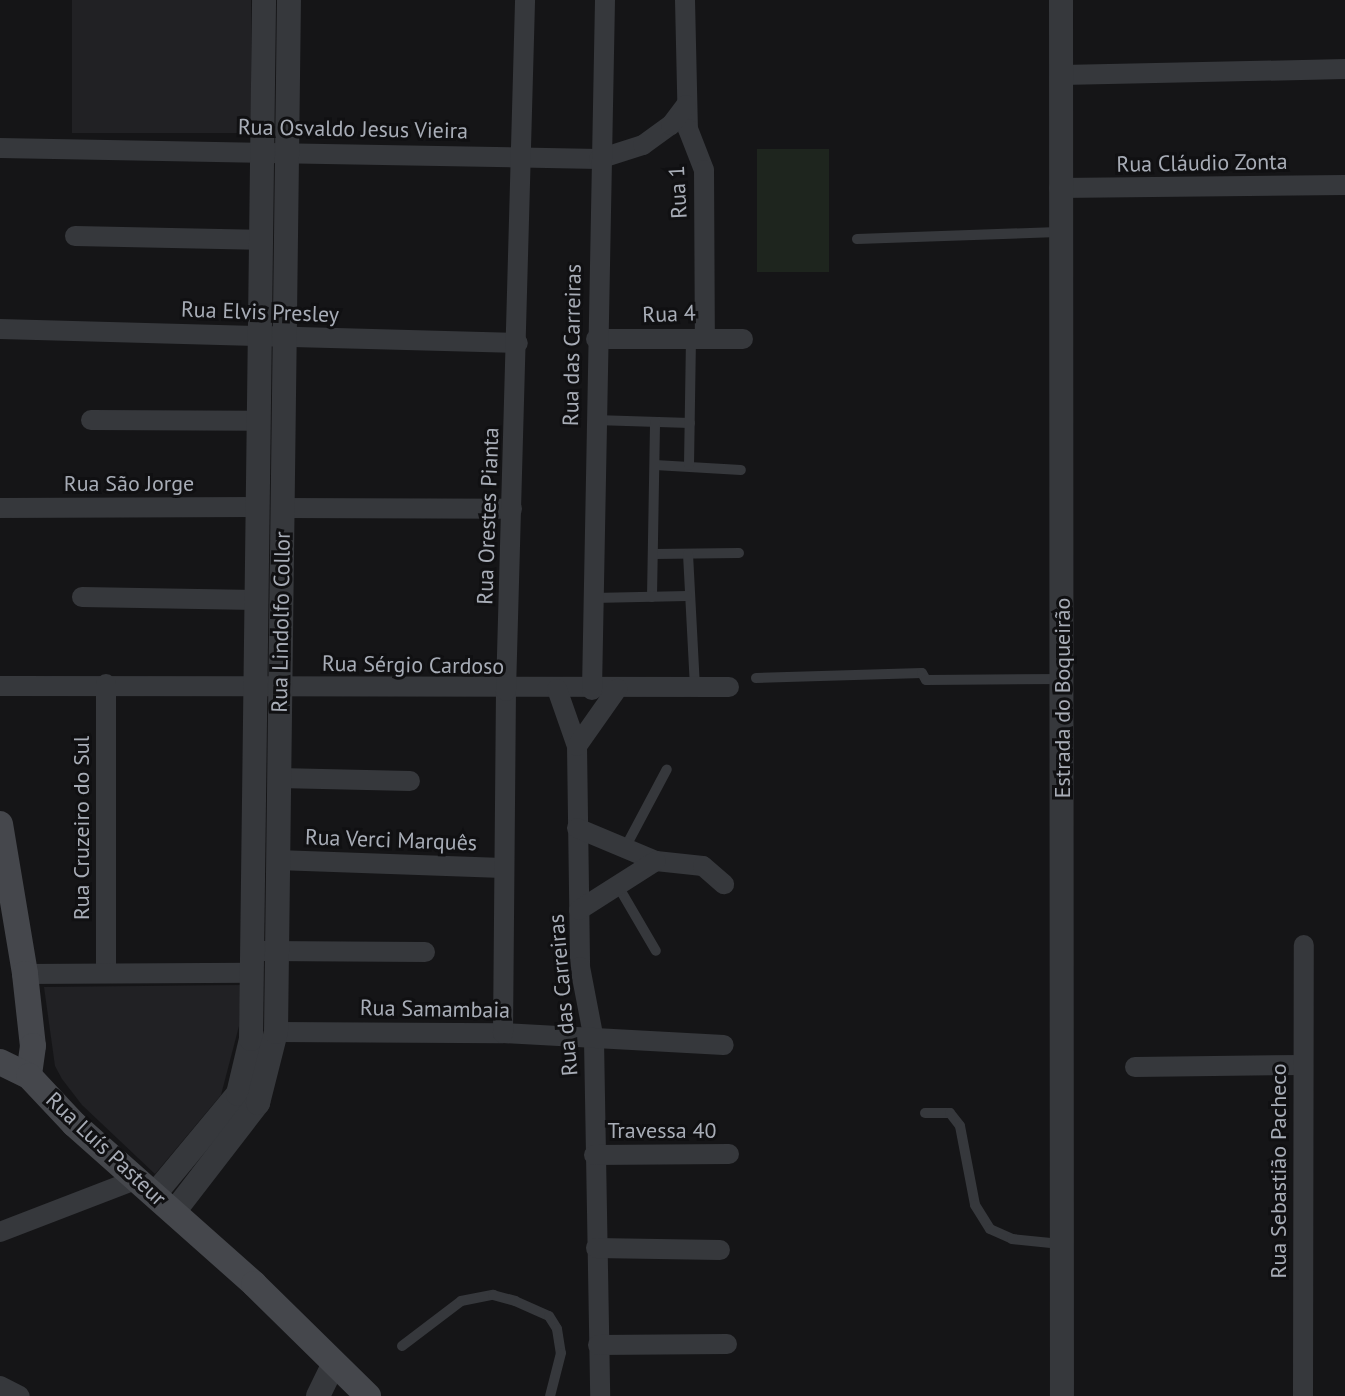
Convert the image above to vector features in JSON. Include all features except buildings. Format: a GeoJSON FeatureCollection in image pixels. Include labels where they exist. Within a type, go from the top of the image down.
{"type":"FeatureCollection","features":[{"type":"Feature","properties":{"kind":"main road","name":"Rua Luís Pasteur"},"geometry":{"type":"LineString","coordinates":[[0,824],[25,974],[33,1046],[29,1076],[368,1396]]}},
{"type":"Feature","properties":{"kind":"main road"},"geometry":{"type":"LineString","coordinates":[[0,1062],[29,1076]]}},
{"type":"Feature","properties":{"kind":"street","name":"Rua Lindolfo Collor"},"geometry":{"type":"LineString","coordinates":[[145,1187],[238,1094],[251,1039],[264,0]]}},
{"type":"Feature","properties":{"kind":"street","name":"Rua Lindolfo Collor"},"geometry":{"type":"LineString","coordinates":[[174,1212],[258,1103],[276,1032],[289,0]]}},
{"type":"Feature","properties":{"kind":"street","name":"Rua Orestes Pianta"},"geometry":{"type":"LineString","coordinates":[[503,1033],[506,691],[518,343],[525,0]]}},
{"type":"Feature","properties":{"kind":"street","name":"Rua das Carreiras"},"geometry":{"type":"LineString","coordinates":[[592,690],[599,159],[605,0]]}},
{"type":"Feature","properties":{"kind":"street","name":"Rua 1"},"geometry":{"type":"LineString","coordinates":[[685,0],[686,105],[704,170],[698,338]]}},
{"type":"Feature","properties":{"kind":"street","name":"Estrada do Boqueirão"},"geometry":{"type":"LineString","coordinates":[[1061,0],[1058,232],[1064,679],[1062,1396]]}},
{"type":"Feature","properties":{"kind":"street"},"geometry":{"type":"LineString","coordinates":[[1062,75],[1345,69]]}},
{"type":"Feature","properties":{"kind":"street","name":"Rua Osvaldo Jesus Vieira"},"geometry":{"type":"LineString","coordinates":[[0,148],[599,159],[643,145],[671,125],[686,105]]}},
{"type":"Feature","properties":{"kind":"street","name":"Rua Cláudio Zonta"},"geometry":{"type":"LineString","coordinates":[[1059,188],[1345,185]]}},
{"type":"Feature","properties":{"kind":"street"},"geometry":{"type":"LineString","coordinates":[[75,236],[261,240]]}},
{"type":"Feature","properties":{"kind":"street","name":"Rua Elvis Presley"},"geometry":{"type":"LineString","coordinates":[[0,329],[260,333],[284,338],[518,343]]}},
{"type":"Feature","properties":{"kind":"street","name":"Rua 4"},"geometry":{"type":"LineString","coordinates":[[596,339],[743,339]]}},
{"type":"Feature","properties":{"kind":"street"},"geometry":{"type":"LineString","coordinates":[[91,420],[259,421]]}},
{"type":"Feature","properties":{"kind":"street","name":"Rua São Jorge"},"geometry":{"type":"LineString","coordinates":[[0,508],[258,507]]}},
{"type":"Feature","properties":{"kind":"street"},"geometry":{"type":"LineString","coordinates":[[282,508],[512,509]]}},
{"type":"Feature","properties":{"kind":"street"},"geometry":{"type":"LineString","coordinates":[[82,597],[256,600]]}},
{"type":"Feature","properties":{"kind":"street","name":"Rua Sérgio Cardoso"},"geometry":{"type":"LineString","coordinates":[[0,686],[106,684],[506,691],[695,691],[729,687]]}},
{"type":"Feature","properties":{"kind":"street","name":"Rua Cruzeiro do Sul"},"geometry":{"type":"LineString","coordinates":[[106,684],[106,973]]}},
{"type":"Feature","properties":{"kind":"street","name":"Rua das Carreiras"},"geometry":{"type":"LineString","coordinates":[[557,689],[577,746],[580,967],[594,1040],[600,1396]]}},
{"type":"Feature","properties":{"kind":"street"},"geometry":{"type":"LineString","coordinates":[[577,746],[617,689]]}},
{"type":"Feature","properties":{"kind":"street"},"geometry":{"type":"LineString","coordinates":[[279,778],[410,781]]}},
{"type":"Feature","properties":{"kind":"street"},"geometry":{"type":"LineString","coordinates":[[577,828],[656,861],[703,866],[724,884]]}},
{"type":"Feature","properties":{"kind":"street","name":"Rua Verci Marquês"},"geometry":{"type":"LineString","coordinates":[[277,860],[503,868]]}},
{"type":"Feature","properties":{"kind":"street"},"geometry":{"type":"LineString","coordinates":[[579,910],[656,861]]}},
{"type":"Feature","properties":{"kind":"street","name":"Rua Sebastião Pacheco"},"geometry":{"type":"LineString","coordinates":[[1303,1396],[1304,945]]}},
{"type":"Feature","properties":{"kind":"street"},"geometry":{"type":"LineString","coordinates":[[25,974],[106,973],[252,962],[277,950],[425,952]]}},
{"type":"Feature","properties":{"kind":"street","name":"Rua Samambaia"},"geometry":{"type":"LineString","coordinates":[[276,1032],[503,1033],[724,1045]]}},
{"type":"Feature","properties":{"kind":"street"},"geometry":{"type":"LineString","coordinates":[[1135,1067],[1302,1065]]}},
{"type":"Feature","properties":{"kind":"street","name":"Travessa 40"},"geometry":{"type":"LineString","coordinates":[[594,1155],[729,1154]]}},
{"type":"Feature","properties":{"kind":"street"},"geometry":{"type":"LineString","coordinates":[[0,1232],[145,1187]]}},
{"type":"Feature","properties":{"kind":"street"},"geometry":{"type":"LineString","coordinates":[[596,1248],[720,1250]]}},
{"type":"Feature","properties":{"kind":"street"},"geometry":{"type":"LineString","coordinates":[[598,1345],[727,1344]]}},
{"type":"Feature","properties":{"kind":"street"},"geometry":{"type":"LineString","coordinates":[[318,1396],[334,1363]]}},
{"type":"Feature","properties":{"kind":"street"},"geometry":{"type":"LineString","coordinates":[[0,1386],[20,1396]]}},
{"type":"Feature","properties":{"kind":"lane"},"geometry":{"type":"LineString","coordinates":[[857,239],[1058,232]]}},
{"type":"Feature","properties":{"kind":"lane"},"geometry":{"type":"LineString","coordinates":[[689,465],[698,338]]}},
{"type":"Feature","properties":{"kind":"lane"},"geometry":{"type":"LineString","coordinates":[[595,420],[690,423]]}},
{"type":"Feature","properties":{"kind":"lane"},"geometry":{"type":"LineString","coordinates":[[652,597],[655,422]]}},
{"type":"Feature","properties":{"kind":"lane"},"geometry":{"type":"LineString","coordinates":[[655,465],[689,465],[702,471],[741,470]]}},
{"type":"Feature","properties":{"kind":"lane"},"geometry":{"type":"LineString","coordinates":[[654,554],[739,553]]}},
{"type":"Feature","properties":{"kind":"lane"},"geometry":{"type":"LineString","coordinates":[[688,554],[687,596],[695,691]]}},
{"type":"Feature","properties":{"kind":"lane"},"geometry":{"type":"LineString","coordinates":[[593,598],[687,596]]}},
{"type":"Feature","properties":{"kind":"lane"},"geometry":{"type":"LineString","coordinates":[[756,678],[922,673],[926,680],[1064,679]]}},
{"type":"Feature","properties":{"kind":"lane"},"geometry":{"type":"LineString","coordinates":[[625,848],[667,769]]}},
{"type":"Feature","properties":{"kind":"lane"},"geometry":{"type":"LineString","coordinates":[[618,886],[656,951]]}},
{"type":"Feature","properties":{"kind":"lane"},"geometry":{"type":"LineString","coordinates":[[925,1113],[950,1113],[960,1126],[975,1205],[990,1229],[1012,1239],[1061,1244]]}},
{"type":"Feature","properties":{"kind":"lane"},"geometry":{"type":"LineString","coordinates":[[402,1346],[461,1301],[493,1295],[515,1301],[549,1316],[557,1329],[561,1353],[550,1396]]}},
{"type":"Feature","properties":{"kind":"shaded area"},"geometry":{"type":"Polygon","coordinates":[[[72,0],[251,0],[251,133],[72,133],[72,0]]]}},
{"type":"Feature","properties":{"kind":"shaded area"},"geometry":{"type":"Polygon","coordinates":[[[757,149],[829,149],[829,272],[757,272],[757,149]]]}},
{"type":"Feature","properties":{"kind":"shaded area"},"geometry":{"type":"Polygon","coordinates":[[[241,985],[239,1026],[221,1095],[155,1174],[82,1105],[62,1079],[55,1066],[44,987],[241,985]]]}}]}
